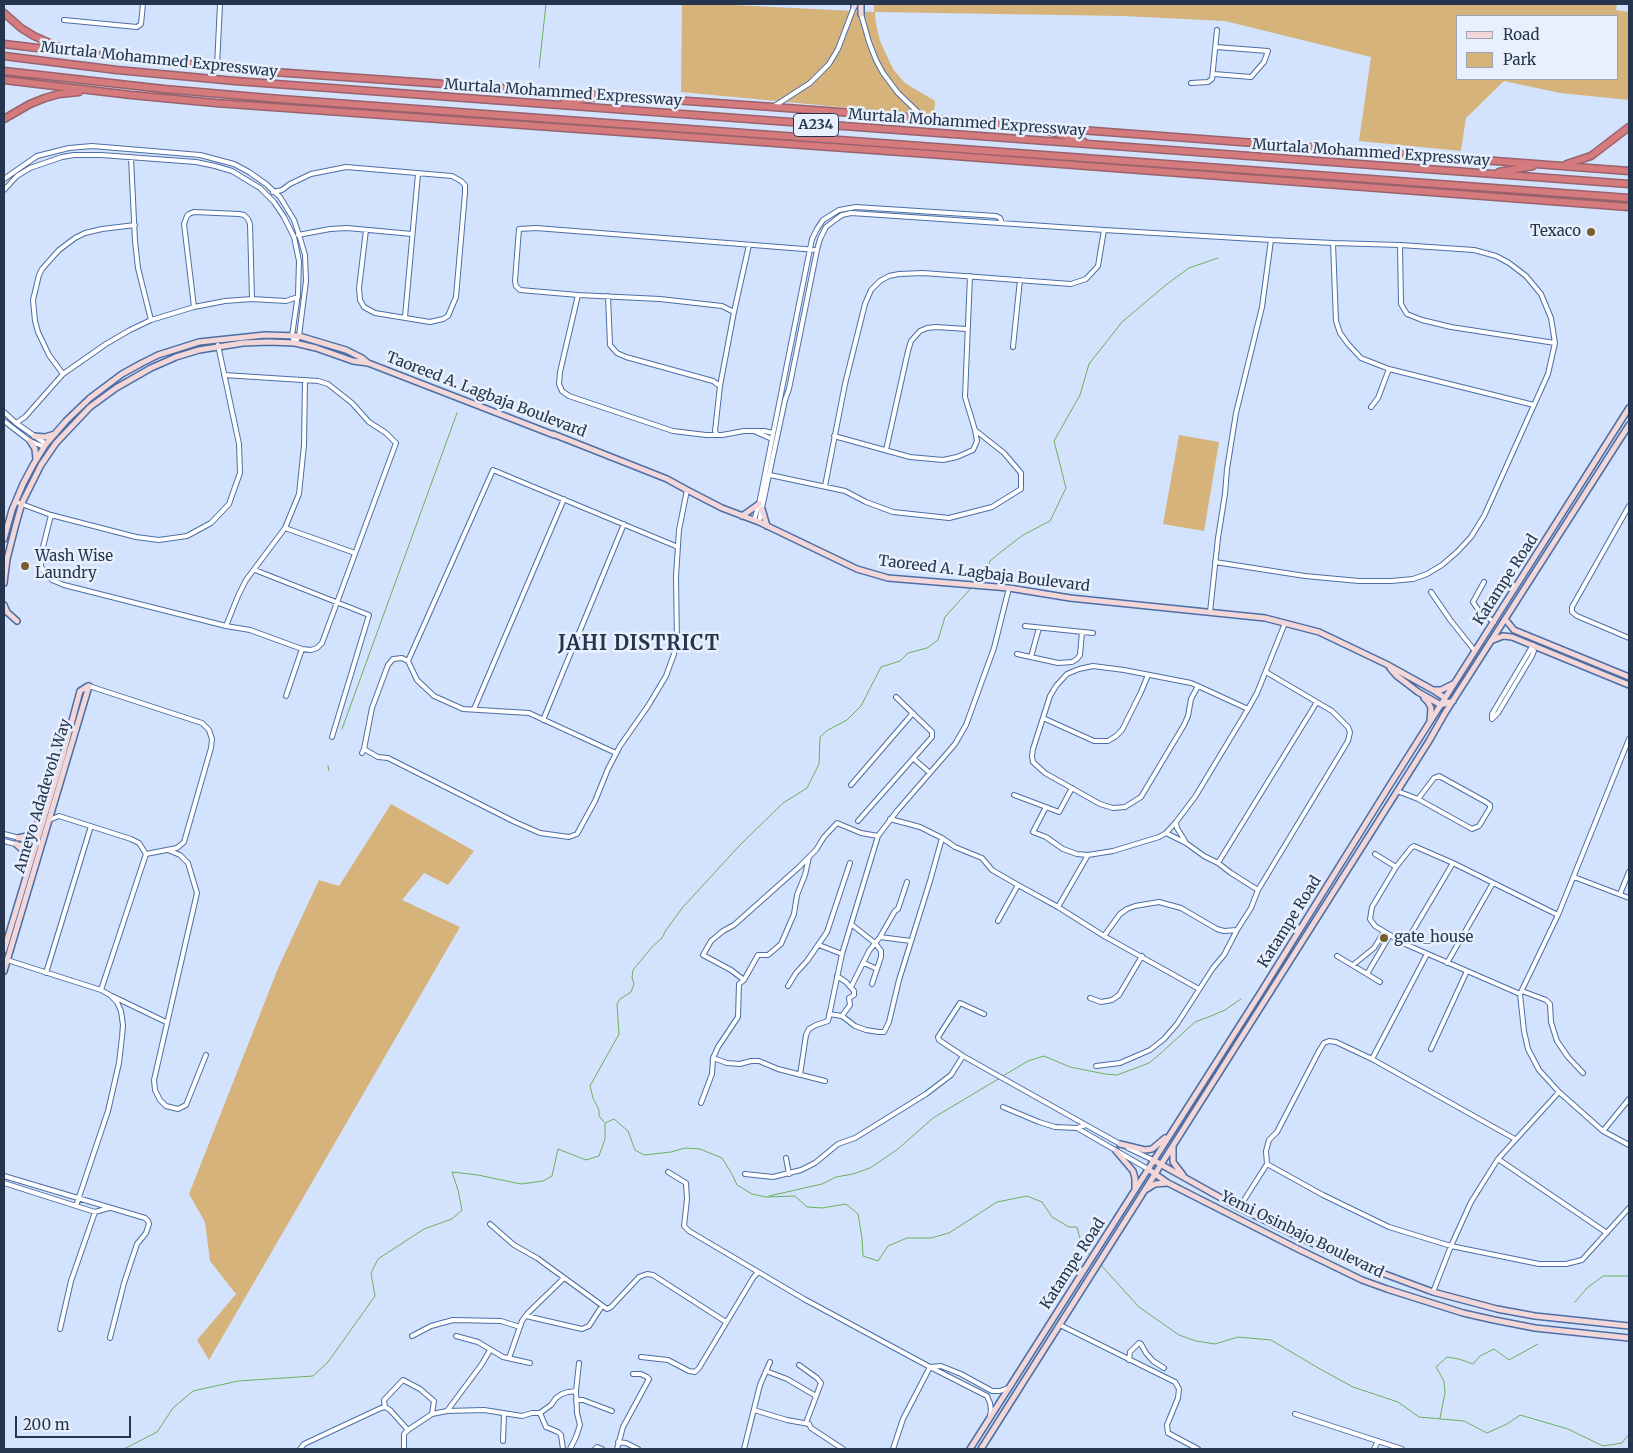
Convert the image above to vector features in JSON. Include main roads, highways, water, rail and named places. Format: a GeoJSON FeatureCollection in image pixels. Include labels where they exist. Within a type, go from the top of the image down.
{"type":"FeatureCollection","features":[{"type":"Feature","properties":{"kind":"highway"},"geometry":{"type":"LineString","coordinates":[[4,13],[20,28],[48,43],[96,55]]}},
{"type":"Feature","properties":{"kind":"highway","name":"Murtala Mohammed Expressway"},"geometry":{"type":"LineString","coordinates":[[4,44],[259,71],[773,107],[926,120],[1629,171]]}},
{"type":"Feature","properties":{"kind":"highway","name":"Murtala Mohammed Expressway"},"geometry":{"type":"LineString","coordinates":[[4,56],[178,76],[1629,184]]}},
{"type":"Feature","properties":{"kind":"highway","name":"Murtala Mohammed Expressway"},"geometry":{"type":"LineString","coordinates":[[4,71],[202,93],[1629,198]]}},
{"type":"Feature","properties":{"kind":"highway"},"geometry":{"type":"LineString","coordinates":[[4,80],[216,103],[939,155],[1629,208]]}},
{"type":"Feature","properties":{"kind":"highway"},"geometry":{"type":"LineString","coordinates":[[4,119],[30,104],[60,94],[75,92],[131,95]]}},
{"type":"Feature","properties":{"kind":"highway"},"geometry":{"type":"LineString","coordinates":[[552,105],[608,95]]}},
{"type":"Feature","properties":{"kind":"highway"},"geometry":{"type":"LineString","coordinates":[[553,128],[603,123]]}},
{"type":"Feature","properties":{"kind":"highway"},"geometry":{"type":"LineString","coordinates":[[1558,165],[1591,156],[1629,127]]}},
{"type":"Feature","properties":{"kind":"highway"},"geometry":{"type":"LineString","coordinates":[[1037,128],[1095,145]]}},
{"type":"Feature","properties":{"kind":"highway"},"geometry":{"type":"LineString","coordinates":[[1168,164],[1175,158],[1172,150]]}},
{"type":"Feature","properties":{"kind":"highway"},"geometry":{"type":"LineString","coordinates":[[1192,166],[1190,159],[1194,152]]}},
{"type":"Feature","properties":{"kind":"highway"},"geometry":{"type":"LineString","coordinates":[[1489,174],[1544,164]]}},
{"type":"Feature","properties":{"kind":"highway"},"geometry":{"type":"LineString","coordinates":[[1494,188],[1553,201]]}},
{"type":"Feature","properties":{"kind":"main road"},"geometry":{"type":"LineString","coordinates":[[861,4],[861,14]]}},
{"type":"Feature","properties":{"kind":"main road","name":"Taoreed A. Lagbaja Boulevard"},"geometry":{"type":"LineString","coordinates":[[4,538],[15,503],[29,471],[55,434],[90,398],[122,374],[142,363],[166,352],[199,342],[265,335],[296,336],[346,350],[368,363]]}},
{"type":"Feature","properties":{"kind":"main road","name":"Taoreed A. Lagbaja Boulevard"},"geometry":{"type":"LineString","coordinates":[[4,583],[6,560],[22,503],[47,454],[90,407],[133,377],[176,357],[218,346],[269,342],[295,343],[353,361],[368,363],[667,478],[686,490],[757,521],[857,569],[888,578],[1009,588],[1070,598],[1265,618],[1320,632],[1386,664],[1432,690],[1444,702]]}},
{"type":"Feature","properties":{"kind":"main road","name":"Katampe Road"},"geometry":{"type":"LineString","coordinates":[[970,1449],[1629,408]]}},
{"type":"Feature","properties":{"kind":"main road","name":"Katampe Road"},"geometry":{"type":"LineString","coordinates":[[981,1449],[1629,425]]}},
{"type":"Feature","properties":{"kind":"main road"},"geometry":{"type":"LineString","coordinates":[[34,436],[45,437],[55,434]]}},
{"type":"Feature","properties":{"kind":"main road","name":"Taoreed A. Lagbaja Boulevard"},"geometry":{"type":"LineString","coordinates":[[553,434],[594,450]]}},
{"type":"Feature","properties":{"kind":"main road"},"geometry":{"type":"LineString","coordinates":[[30,441],[35,449],[36,459]]}},
{"type":"Feature","properties":{"kind":"main road"},"geometry":{"type":"LineString","coordinates":[[47,454],[46,446],[56,444]]}},
{"type":"Feature","properties":{"kind":"main road"},"geometry":{"type":"LineString","coordinates":[[1577,492],[1584,496]]}},
{"type":"Feature","properties":{"kind":"main road"},"geometry":{"type":"LineString","coordinates":[[742,516],[760,506],[767,526]]}},
{"type":"Feature","properties":{"kind":"main road"},"geometry":{"type":"LineString","coordinates":[[4,605],[7,612],[17,621]]}},
{"type":"Feature","properties":{"kind":"main road"},"geometry":{"type":"LineString","coordinates":[[1505,619],[1514,630],[1629,677]]}},
{"type":"Feature","properties":{"kind":"main road"},"geometry":{"type":"LineString","coordinates":[[1493,640],[1509,636],[1629,685]]}},
{"type":"Feature","properties":{"kind":"main road","name":"Taoreed A. Lagbaja Boulevard"},"geometry":{"type":"LineString","coordinates":[[1386,664],[1397,676],[1418,692],[1444,702]]}},
{"type":"Feature","properties":{"kind":"main road"},"geometry":{"type":"LineString","coordinates":[[1432,690],[1448,687],[1455,682]]}},
{"type":"Feature","properties":{"kind":"main road","name":"Ameyo Adadevoh Way"},"geometry":{"type":"LineString","coordinates":[[4,971],[5,959],[37,849],[51,804],[89,686],[80,691],[51,804],[49,820],[39,843]]}},
{"type":"Feature","properties":{"kind":"main road"},"geometry":{"type":"LineString","coordinates":[[1418,692],[1428,702],[1430,721]]}},
{"type":"Feature","properties":{"kind":"main road"},"geometry":{"type":"LineString","coordinates":[[1445,713],[1444,702],[1453,701]]}},
{"type":"Feature","properties":{"kind":"main road"},"geometry":{"type":"LineString","coordinates":[[29,866],[24,851],[17,841],[32,833],[51,804]]}},
{"type":"Feature","properties":{"kind":"main road","name":"Ameyo Adadevoh Way"},"geometry":{"type":"LineString","coordinates":[[4,950],[29,866],[37,849]]}},
{"type":"Feature","properties":{"kind":"main road"},"geometry":{"type":"LineString","coordinates":[[1120,1144],[1145,1150],[1152,1148],[1169,1134]]}},
{"type":"Feature","properties":{"kind":"main road"},"geometry":{"type":"LineString","coordinates":[[1174,1144],[1173,1162],[1176,1168],[1189,1180]]}},
{"type":"Feature","properties":{"kind":"main road"},"geometry":{"type":"LineString","coordinates":[[1116,1151],[1132,1171],[1135,1178],[1135,1190]]}},
{"type":"Feature","properties":{"kind":"main road","name":"Yemi Osinbajo Boulevard"},"geometry":{"type":"LineString","coordinates":[[1153,1160],[1239,1208],[1302,1238],[1371,1269],[1433,1292],[1497,1309],[1535,1316],[1629,1326]]}},
{"type":"Feature","properties":{"kind":"main road","name":"Yemi Osinbajo Boulevard"},"geometry":{"type":"LineString","coordinates":[[1148,1168],[1168,1183],[1298,1249],[1362,1280],[1418,1300],[1463,1313],[1535,1328],[1629,1338]]}},
{"type":"Feature","properties":{"kind":"main road"},"geometry":{"type":"LineString","coordinates":[[1145,1191],[1155,1184],[1168,1183]]}},
{"type":"Feature","properties":{"kind":"main road"},"geometry":{"type":"LineString","coordinates":[[1298,1249],[1302,1238]]}},
{"type":"Feature","properties":{"kind":"waterway"},"geometry":{"type":"LineString","coordinates":[[539,68],[546,4]]}},
{"type":"Feature","properties":{"kind":"waterway"},"geometry":{"type":"LineString","coordinates":[[974,584],[987,570],[990,561],[1002,551],[1023,535],[1050,521],[1066,488],[1054,441],[1080,395],[1089,364],[1122,322],[1167,284],[1189,268],[1218,258]]}},
{"type":"Feature","properties":{"kind":"waterway"},"geometry":{"type":"LineString","coordinates":[[342,729],[457,413]]}},
{"type":"Feature","properties":{"kind":"waterway"},"geometry":{"type":"LineString","coordinates":[[604,1122],[599,1116],[599,1110],[590,1086],[619,1034],[617,1004],[620,999],[631,992],[634,984],[633,970],[662,938],[683,907],[740,845],[783,803],[807,788],[819,764],[820,737],[828,730],[847,720],[861,706],[881,667],[900,661],[908,653],[927,648],[938,640],[945,617],[972,587]]}},
{"type":"Feature","properties":{"kind":"waterway"},"geometry":{"type":"LineString","coordinates":[[328,766],[329,771]]}},
{"type":"Feature","properties":{"kind":"waterway"},"geometry":{"type":"LineString","coordinates":[[1003,1076],[1028,1061],[1044,1056],[1070,1067],[1117,1075],[1149,1063],[1195,1022],[1225,1010],[1241,999]]}},
{"type":"Feature","properties":{"kind":"waterway"},"geometry":{"type":"LineString","coordinates":[[769,1196],[822,1184],[836,1177],[870,1168],[898,1149],[933,1118],[1000,1078]]}},
{"type":"Feature","properties":{"kind":"waterway"},"geometry":{"type":"LineString","coordinates":[[124,1449],[157,1432],[173,1408],[193,1391],[238,1381],[313,1376],[328,1362],[375,1296],[371,1273],[378,1259],[424,1229],[452,1219],[462,1210],[452,1172],[521,1184],[543,1181],[552,1176],[558,1149],[586,1160],[599,1156],[605,1139],[605,1123],[614,1119],[628,1131],[635,1150],[644,1155],[671,1152],[685,1148],[700,1149],[722,1158],[737,1185],[752,1194],[766,1197],[795,1196],[807,1207],[822,1208],[846,1204],[858,1214],[863,1256],[878,1261],[888,1246],[907,1238],[931,1238],[949,1233],[997,1202],[1027,1196],[1042,1202],[1052,1217],[1069,1227],[1077,1227],[1082,1247],[1090,1255]]}},
{"type":"Feature","properties":{"kind":"waterway"},"geometry":{"type":"LineString","coordinates":[[1100,1264],[1139,1307],[1179,1335],[1196,1341],[1215,1344],[1238,1337],[1271,1340],[1353,1387],[1398,1402],[1419,1417],[1464,1421],[1487,1433],[1507,1424],[1520,1415],[1568,1429],[1603,1446],[1622,1443],[1629,1434]]}},
{"type":"Feature","properties":{"kind":"waterway"},"geometry":{"type":"LineString","coordinates":[[1575,1302],[1587,1288],[1603,1276],[1629,1276]]}},
{"type":"Feature","properties":{"kind":"waterway"},"geometry":{"type":"LineString","coordinates":[[1440,1418],[1445,1393],[1444,1381],[1436,1367],[1447,1357],[1473,1364],[1480,1356],[1494,1349],[1509,1360],[1538,1344]]}},
{"type":"Feature","properties":{"kind":"place","name":"Texaco"},"geometry":{"type":"Point","coordinates":[1591,232]}},
{"type":"Feature","properties":{"kind":"place","name":"Wash Wise Laundry"},"geometry":{"type":"Point","coordinates":[25,566]}},
{"type":"Feature","properties":{"kind":"place","name":"gate_house"},"geometry":{"type":"Point","coordinates":[1384,938]}},
{"type":"Feature","properties":{"kind":"district","name":"JAHI DISTRICT"},"geometry":{"type":"Point","coordinates":[639,644]}}]}
